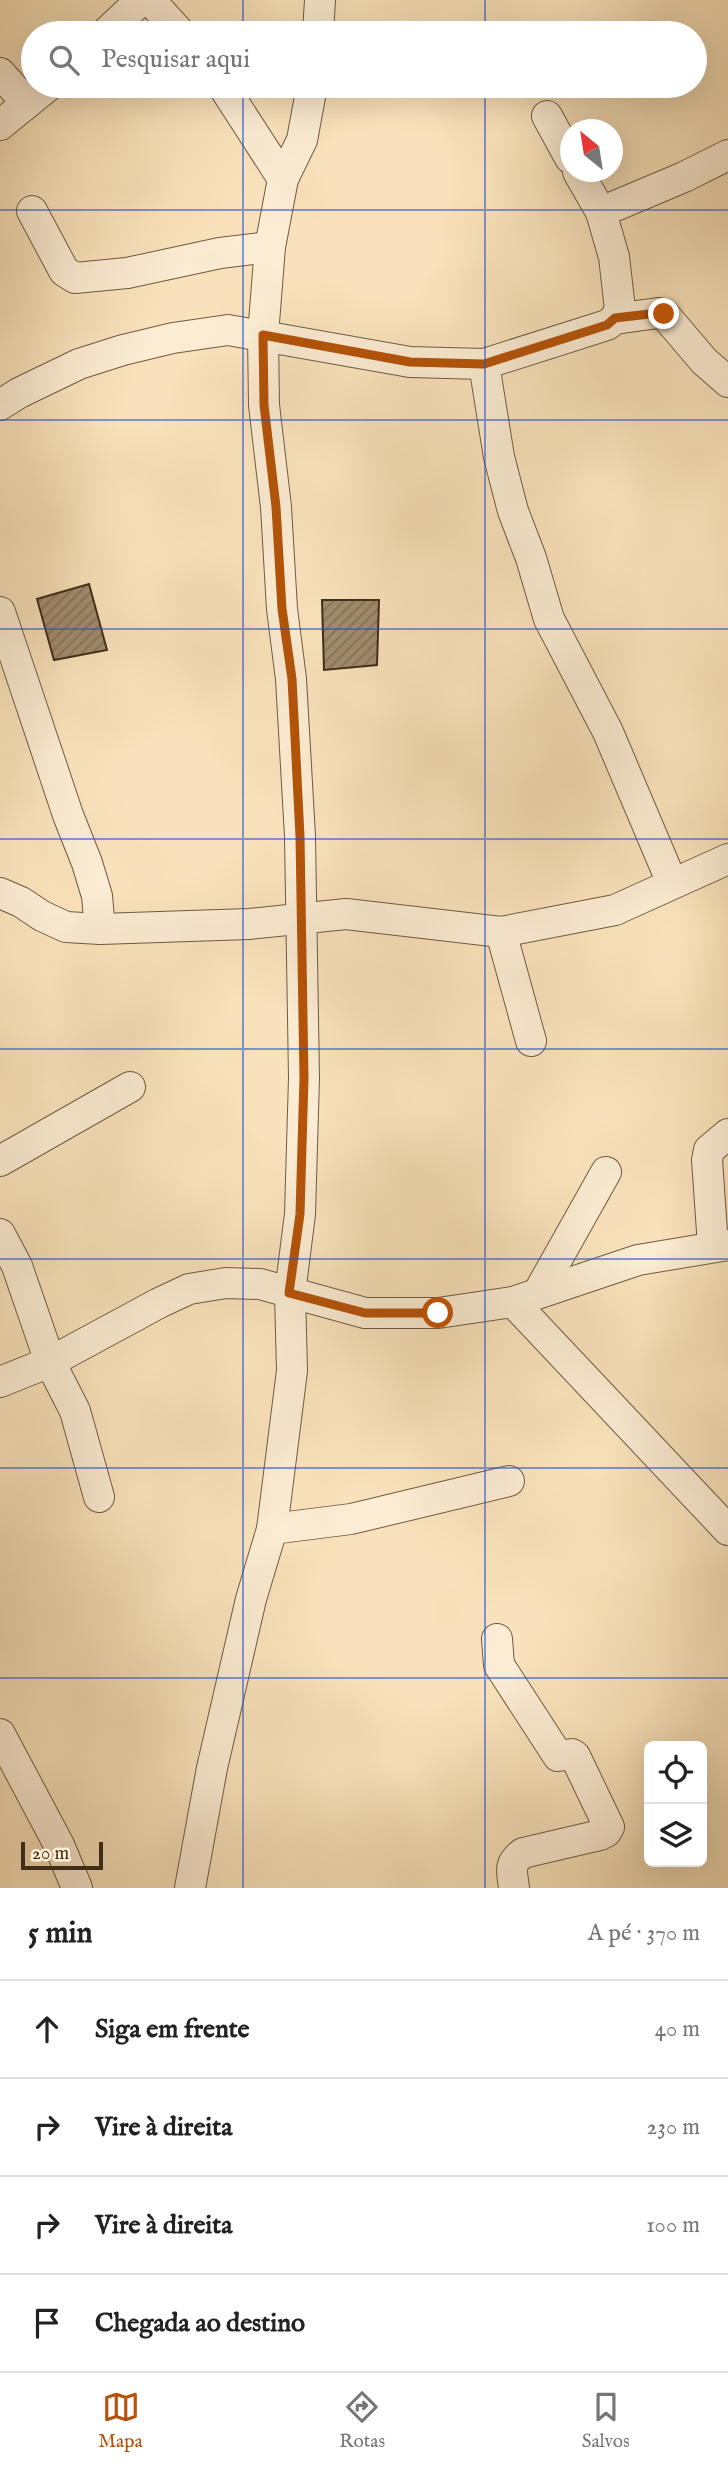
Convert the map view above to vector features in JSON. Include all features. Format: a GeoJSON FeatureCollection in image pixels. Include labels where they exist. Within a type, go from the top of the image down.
{"type":"FeatureCollection","features":[{"type":"Feature","properties":{"kind":"street"},"geometry":{"type":"LineString","coordinates":[[119,21],[141,0]]}},
{"type":"Feature","properties":{"kind":"street"},"geometry":{"type":"LineString","coordinates":[[150,0],[169,21]]}},
{"type":"Feature","properties":{"kind":"street"},"geometry":{"type":"LineString","coordinates":[[319,21],[320,0]]}},
{"type":"Feature","properties":{"kind":"street"},"geometry":{"type":"LineString","coordinates":[[0,73],[21,85]]}},
{"type":"Feature","properties":{"kind":"street"},"geometry":{"type":"LineString","coordinates":[[0,125],[33,98]]}},
{"type":"Feature","properties":{"kind":"street"},"geometry":{"type":"LineString","coordinates":[[231,98],[283,179]]}},
{"type":"Feature","properties":{"kind":"street"},"geometry":{"type":"LineString","coordinates":[[190,1888],[212,1768],[245,1625],[272,1529],[292,1371],[289,1293],[300,1214],[304,1078],[300,836],[292,679],[282,609],[276,507],[264,405],[263,335],[270,247],[283,179],[302,140],[310,98]]}},
{"type":"Feature","properties":{"kind":"street"},"geometry":{"type":"LineString","coordinates":[[547,116],[560,140]]}},
{"type":"Feature","properties":{"kind":"street"},"geometry":{"type":"LineString","coordinates":[[601,212],[728,155]]}},
{"type":"Feature","properties":{"kind":"street"},"geometry":{"type":"LineString","coordinates":[[0,405],[79,364],[173,338],[228,330],[410,362],[484,364],[607,325],[620,309],[616,270],[601,212],[584,182]]}},
{"type":"Feature","properties":{"kind":"street"},"geometry":{"type":"LineString","coordinates":[[32,211],[64,271],[75,278],[127,273],[219,253],[270,247]]}},
{"type":"Feature","properties":{"kind":"street"},"geometry":{"type":"LineString","coordinates":[[615,318],[664,314],[704,361],[728,382]]}},
{"type":"Feature","properties":{"kind":"street"},"geometry":{"type":"LineString","coordinates":[[484,364],[499,457],[513,511],[531,558],[549,619],[608,732],[673,883]]}},
{"type":"Feature","properties":{"kind":"street"},"geometry":{"type":"LineString","coordinates":[[0,612],[51,764],[88,863],[97,896],[100,929]]}},
{"type":"Feature","properties":{"kind":"street"},"geometry":{"type":"LineString","coordinates":[[0,894],[21,902],[66,927],[100,929],[249,924],[346,914],[501,932],[615,910],[728,859]]}},
{"type":"Feature","properties":{"kind":"street"},"geometry":{"type":"LineString","coordinates":[[501,932],[531,1041]]}},
{"type":"Feature","properties":{"kind":"street"},"geometry":{"type":"LineString","coordinates":[[0,1161],[130,1087]]}},
{"type":"Feature","properties":{"kind":"street"},"geometry":{"type":"LineString","coordinates":[[0,1382],[50,1362],[189,1289],[226,1283],[260,1284],[365,1313],[438,1313],[525,1297],[638,1260],[721,1245],[707,1160],[709,1150],[728,1134]]}},
{"type":"Feature","properties":{"kind":"street"},"geometry":{"type":"LineString","coordinates":[[525,1297],[606,1172]]}},
{"type":"Feature","properties":{"kind":"street"},"geometry":{"type":"LineString","coordinates":[[0,1234],[17,1266],[50,1362],[75,1411],[99,1497]]}},
{"type":"Feature","properties":{"kind":"street"},"geometry":{"type":"LineString","coordinates":[[525,1297],[728,1530]]}},
{"type":"Feature","properties":{"kind":"street"},"geometry":{"type":"LineString","coordinates":[[272,1529],[351,1519],[509,1481]]}},
{"type":"Feature","properties":{"kind":"street"},"geometry":{"type":"LineString","coordinates":[[497,1639],[499,1665],[511,1688],[558,1756],[575,1756],[609,1827],[600,1835],[523,1853],[514,1859],[511,1868],[514,1888]]}},
{"type":"Feature","properties":{"kind":"street"},"geometry":{"type":"LineString","coordinates":[[0,1734],[59,1845],[77,1888]]}},
{"type":"Feature","properties":{"kind":"building"},"geometry":{"type":"Polygon","coordinates":[[[89,584],[107,650],[54,660],[37,599],[89,584]]]}},
{"type":"Feature","properties":{"kind":"building"},"geometry":{"type":"Polygon","coordinates":[[[322,600],[379,600],[377,665],[324,670],[322,600]]]}},
{"type":"Feature","properties":{"kind":"route"},"geometry":{"type":"LineString","coordinates":[[438,1313],[365,1313],[289,1293],[300,1214],[304,1078],[300,836],[292,679],[282,609],[276,507],[264,405],[263,335],[410,362],[484,364],[607,325],[615,318],[664,314]]}}]}
